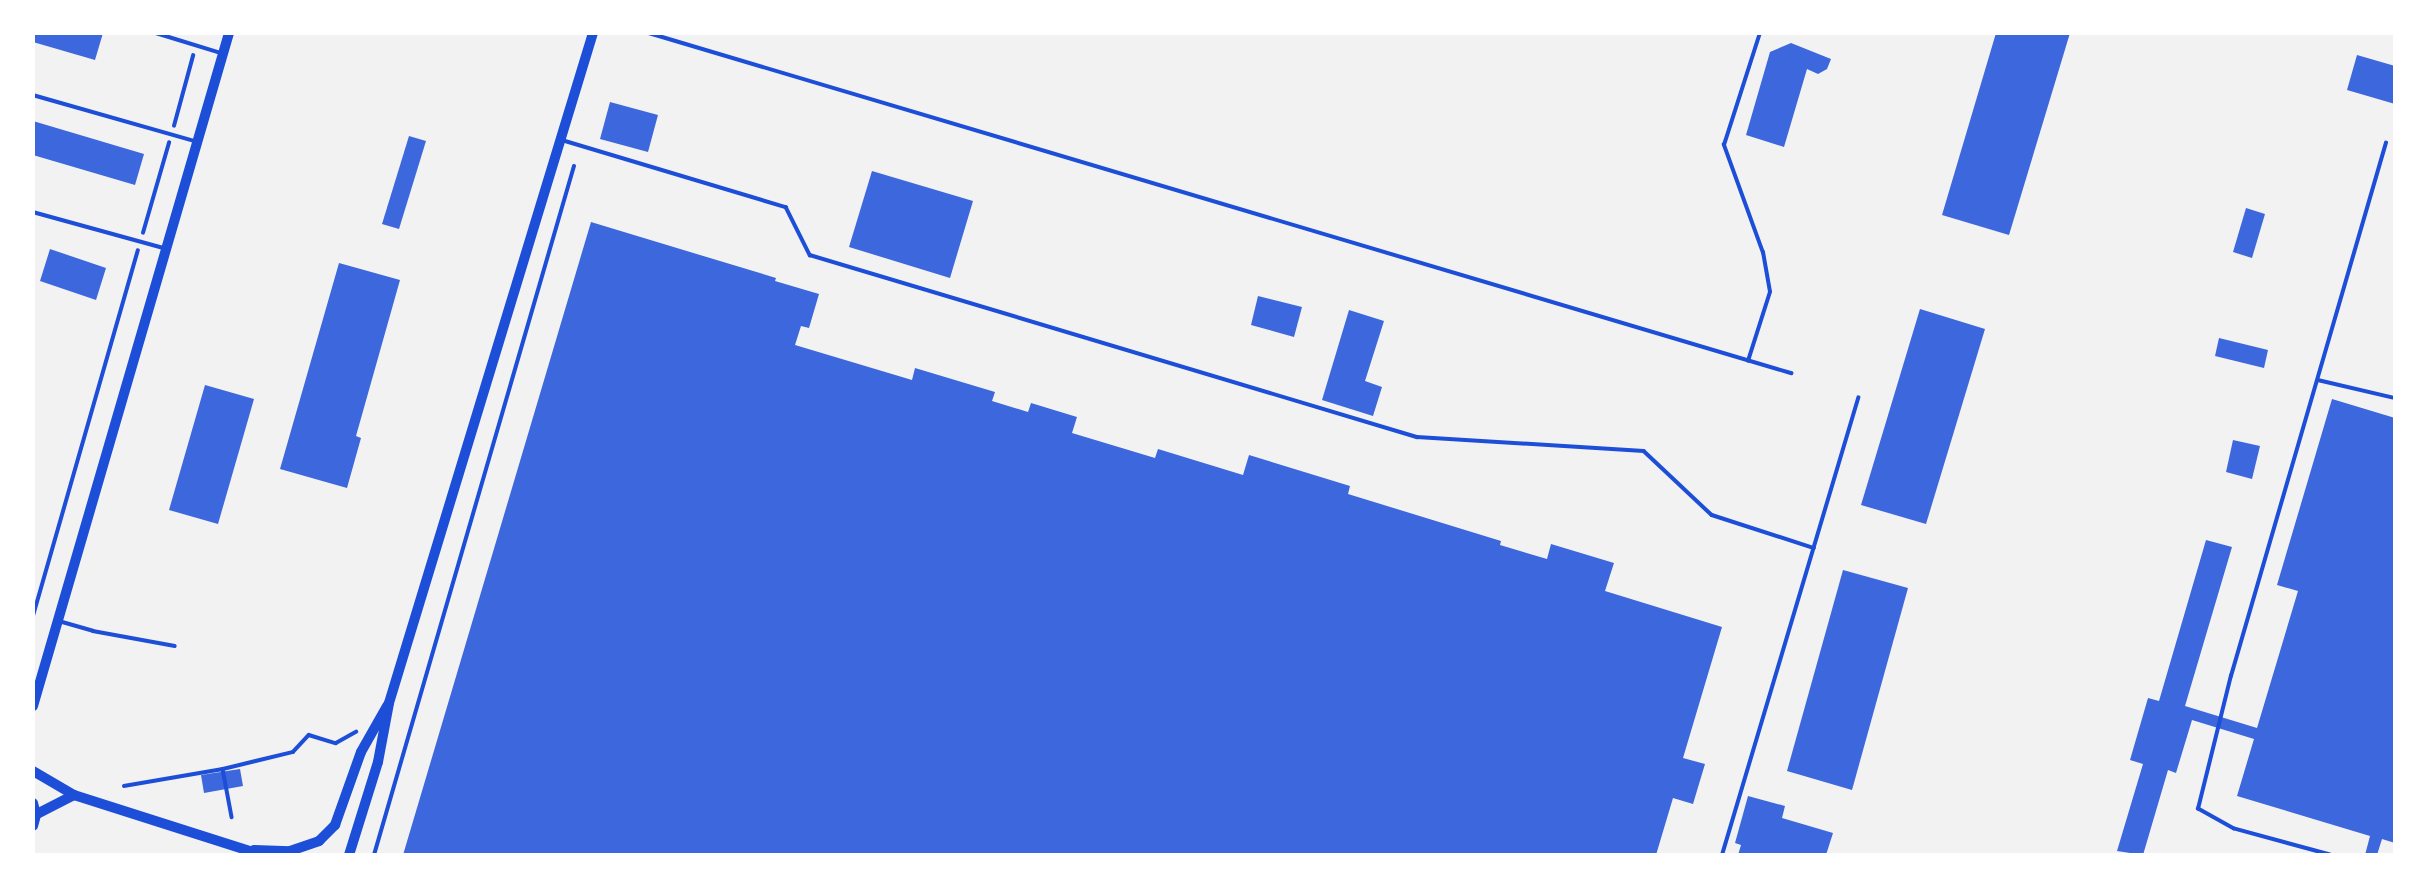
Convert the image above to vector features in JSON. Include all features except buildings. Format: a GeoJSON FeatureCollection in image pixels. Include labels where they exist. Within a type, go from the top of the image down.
{"type":"FeatureCollection","features":[{"type":"Feature","properties":{"kind":"main road"},"geometry":{"type":"LineString","coordinates":[[33,706],[229,33]]}},
{"type":"Feature","properties":{"kind":"main road"},"geometry":{"type":"LineString","coordinates":[[349,855],[378,762],[389,703],[593,33]]}},
{"type":"Feature","properties":{"kind":"street"},"geometry":{"type":"LineString","coordinates":[[33,771],[74,795],[257,852],[290,851],[318,841],[335,825],[361,752],[389,703]]}},
{"type":"Feature","properties":{"kind":"street"},"geometry":{"type":"LineString","coordinates":[[33,803],[34,819],[74,795]]}},
{"type":"Feature","properties":{"kind":"lane"},"geometry":{"type":"LineString","coordinates":[[156,33],[223,54]]}},
{"type":"Feature","properties":{"kind":"lane"},"geometry":{"type":"LineString","coordinates":[[649,33],[1791,373]]}},
{"type":"Feature","properties":{"kind":"lane"},"geometry":{"type":"LineString","coordinates":[[1748,361],[1770,292],[1763,253],[1724,145],[1760,33]]}},
{"type":"Feature","properties":{"kind":"lane"},"geometry":{"type":"LineString","coordinates":[[33,95],[197,142]]}},
{"type":"Feature","properties":{"kind":"lane"},"geometry":{"type":"LineString","coordinates":[[561,139],[786,207],[810,255],[1417,437],[1644,451],[1712,515],[1814,548]]}},
{"type":"Feature","properties":{"kind":"lane"},"geometry":{"type":"LineString","coordinates":[[2330,855],[2234,830],[2199,809],[2231,676],[2386,143]]}},
{"type":"Feature","properties":{"kind":"lane"},"geometry":{"type":"LineString","coordinates":[[33,212],[166,249]]}},
{"type":"Feature","properties":{"kind":"lane"},"geometry":{"type":"LineString","coordinates":[[2317,380],[2395,398]]}},
{"type":"Feature","properties":{"kind":"lane"},"geometry":{"type":"LineString","coordinates":[[1722,855],[1858,398]]}},
{"type":"Feature","properties":{"kind":"lane"},"geometry":{"type":"LineString","coordinates":[[57,620],[93,631],[176,646]]}},
{"type":"Feature","properties":{"kind":"path"},"geometry":{"type":"LineString","coordinates":[[33,616],[196,45]]}},
{"type":"Feature","properties":{"kind":"path"},"geometry":{"type":"LineString","coordinates":[[374,855],[574,166]]}},
{"type":"Feature","properties":{"kind":"path"},"geometry":{"type":"LineString","coordinates":[[124,786],[223,769],[293,752],[309,735],[336,743],[357,731]]}},
{"type":"Feature","properties":{"kind":"path"},"geometry":{"type":"LineString","coordinates":[[223,769],[232,817]]}}]}
